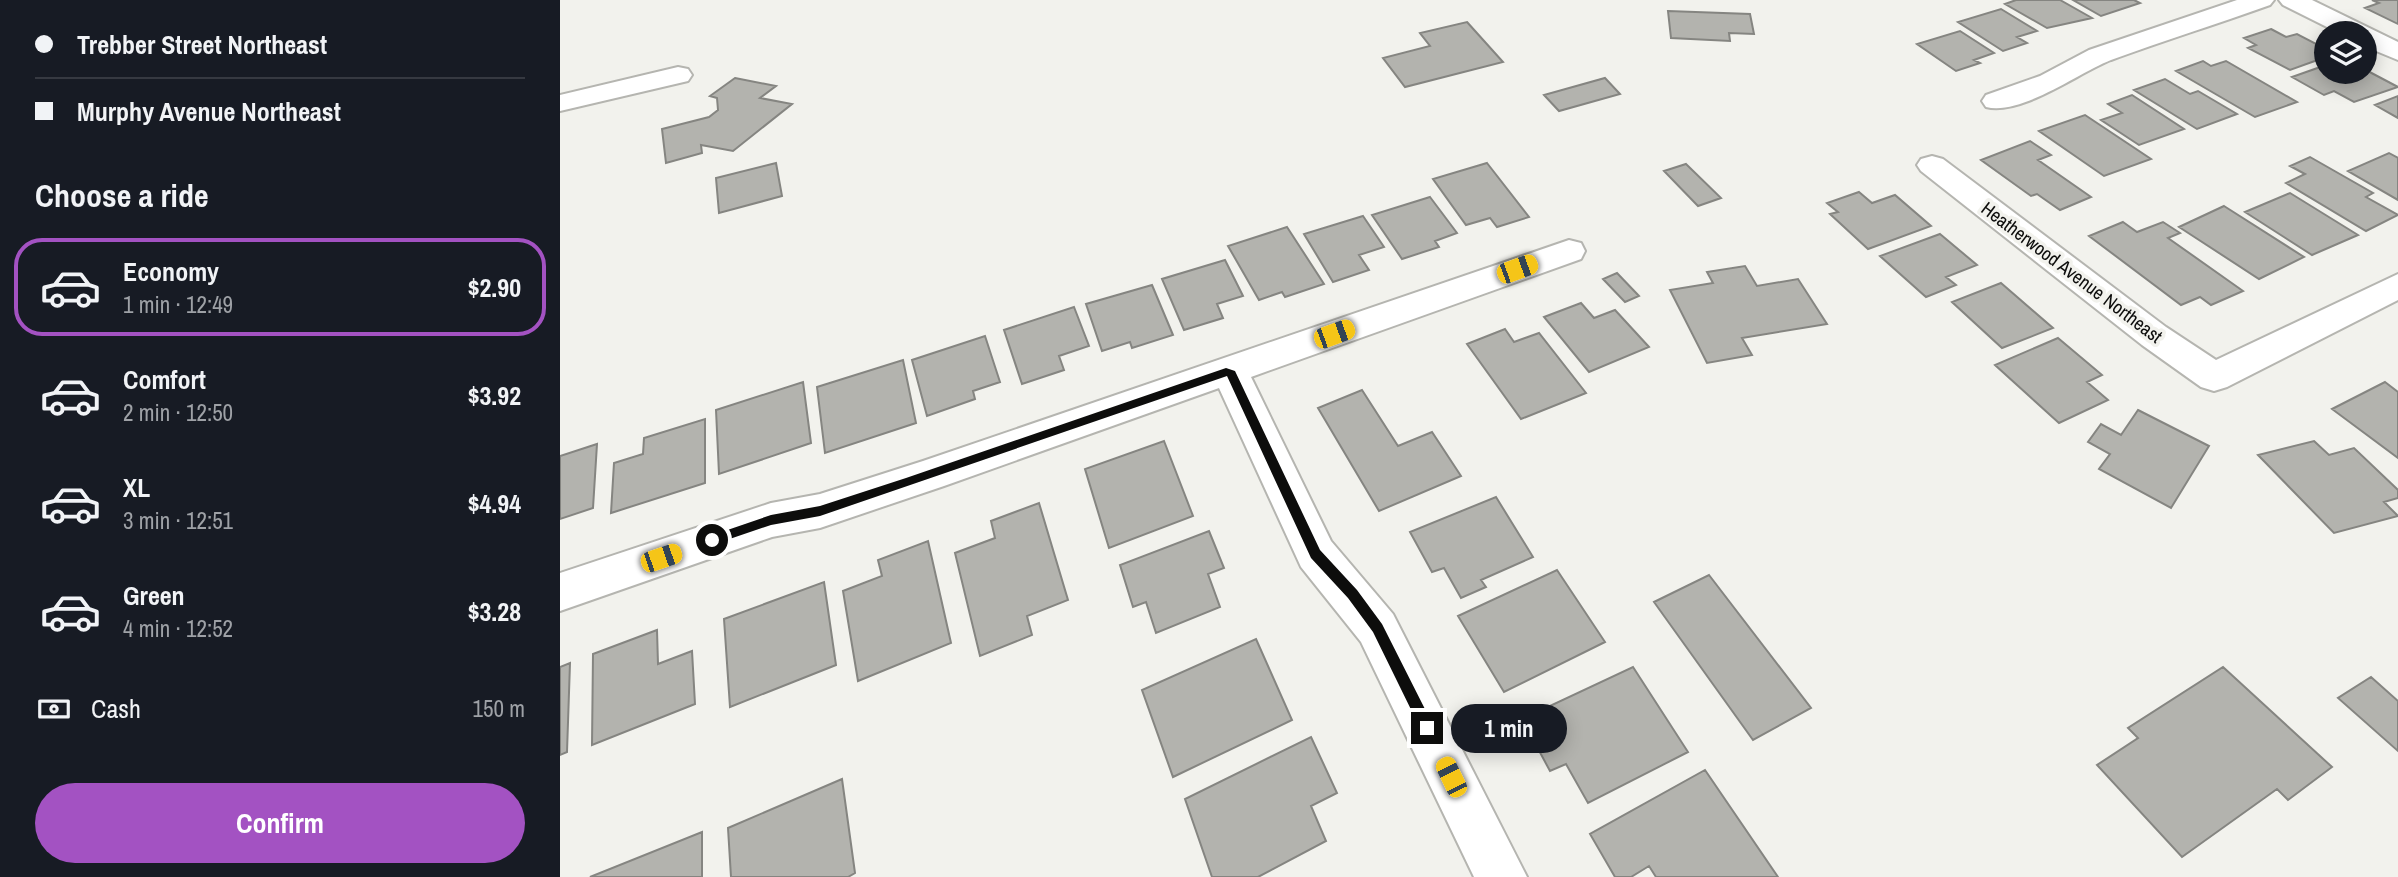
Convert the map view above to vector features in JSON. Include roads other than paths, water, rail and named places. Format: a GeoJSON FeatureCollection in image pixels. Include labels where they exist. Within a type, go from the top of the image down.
{"type":"FeatureCollection","features":[{"type":"Feature","properties":{"kind":"street"},"geometry":{"type":"LineString","coordinates":[[2292,0],[2335,21]]}},
{"type":"Feature","properties":{"kind":"street"},"geometry":{"type":"LineString","coordinates":[[1996,101],[2050,82],[2098,56],[2245,2]]}},
{"type":"Feature","properties":{"kind":"street"},"geometry":{"type":"LineString","coordinates":[[2377,42],[2398,52]]}},
{"type":"Feature","properties":{"kind":"street"},"geometry":{"type":"LineString","coordinates":[[560,103],[678,75]]}},
{"type":"Feature","properties":{"kind":"street","name":"Heatherwood Avenue Northeast"},"geometry":{"type":"LineString","coordinates":[[1932,165],[2154,337],[2214,377],[2398,286]]}},
{"type":"Feature","properties":{"kind":"street"},"geometry":{"type":"LineString","coordinates":[[560,592],[771,520],[820,511],[930,475],[1569,251]]}},
{"type":"Feature","properties":{"kind":"street"},"geometry":{"type":"LineString","coordinates":[[1230,371],[1316,554],[1352,594],[1377,628],[1501,877]]}}]}
